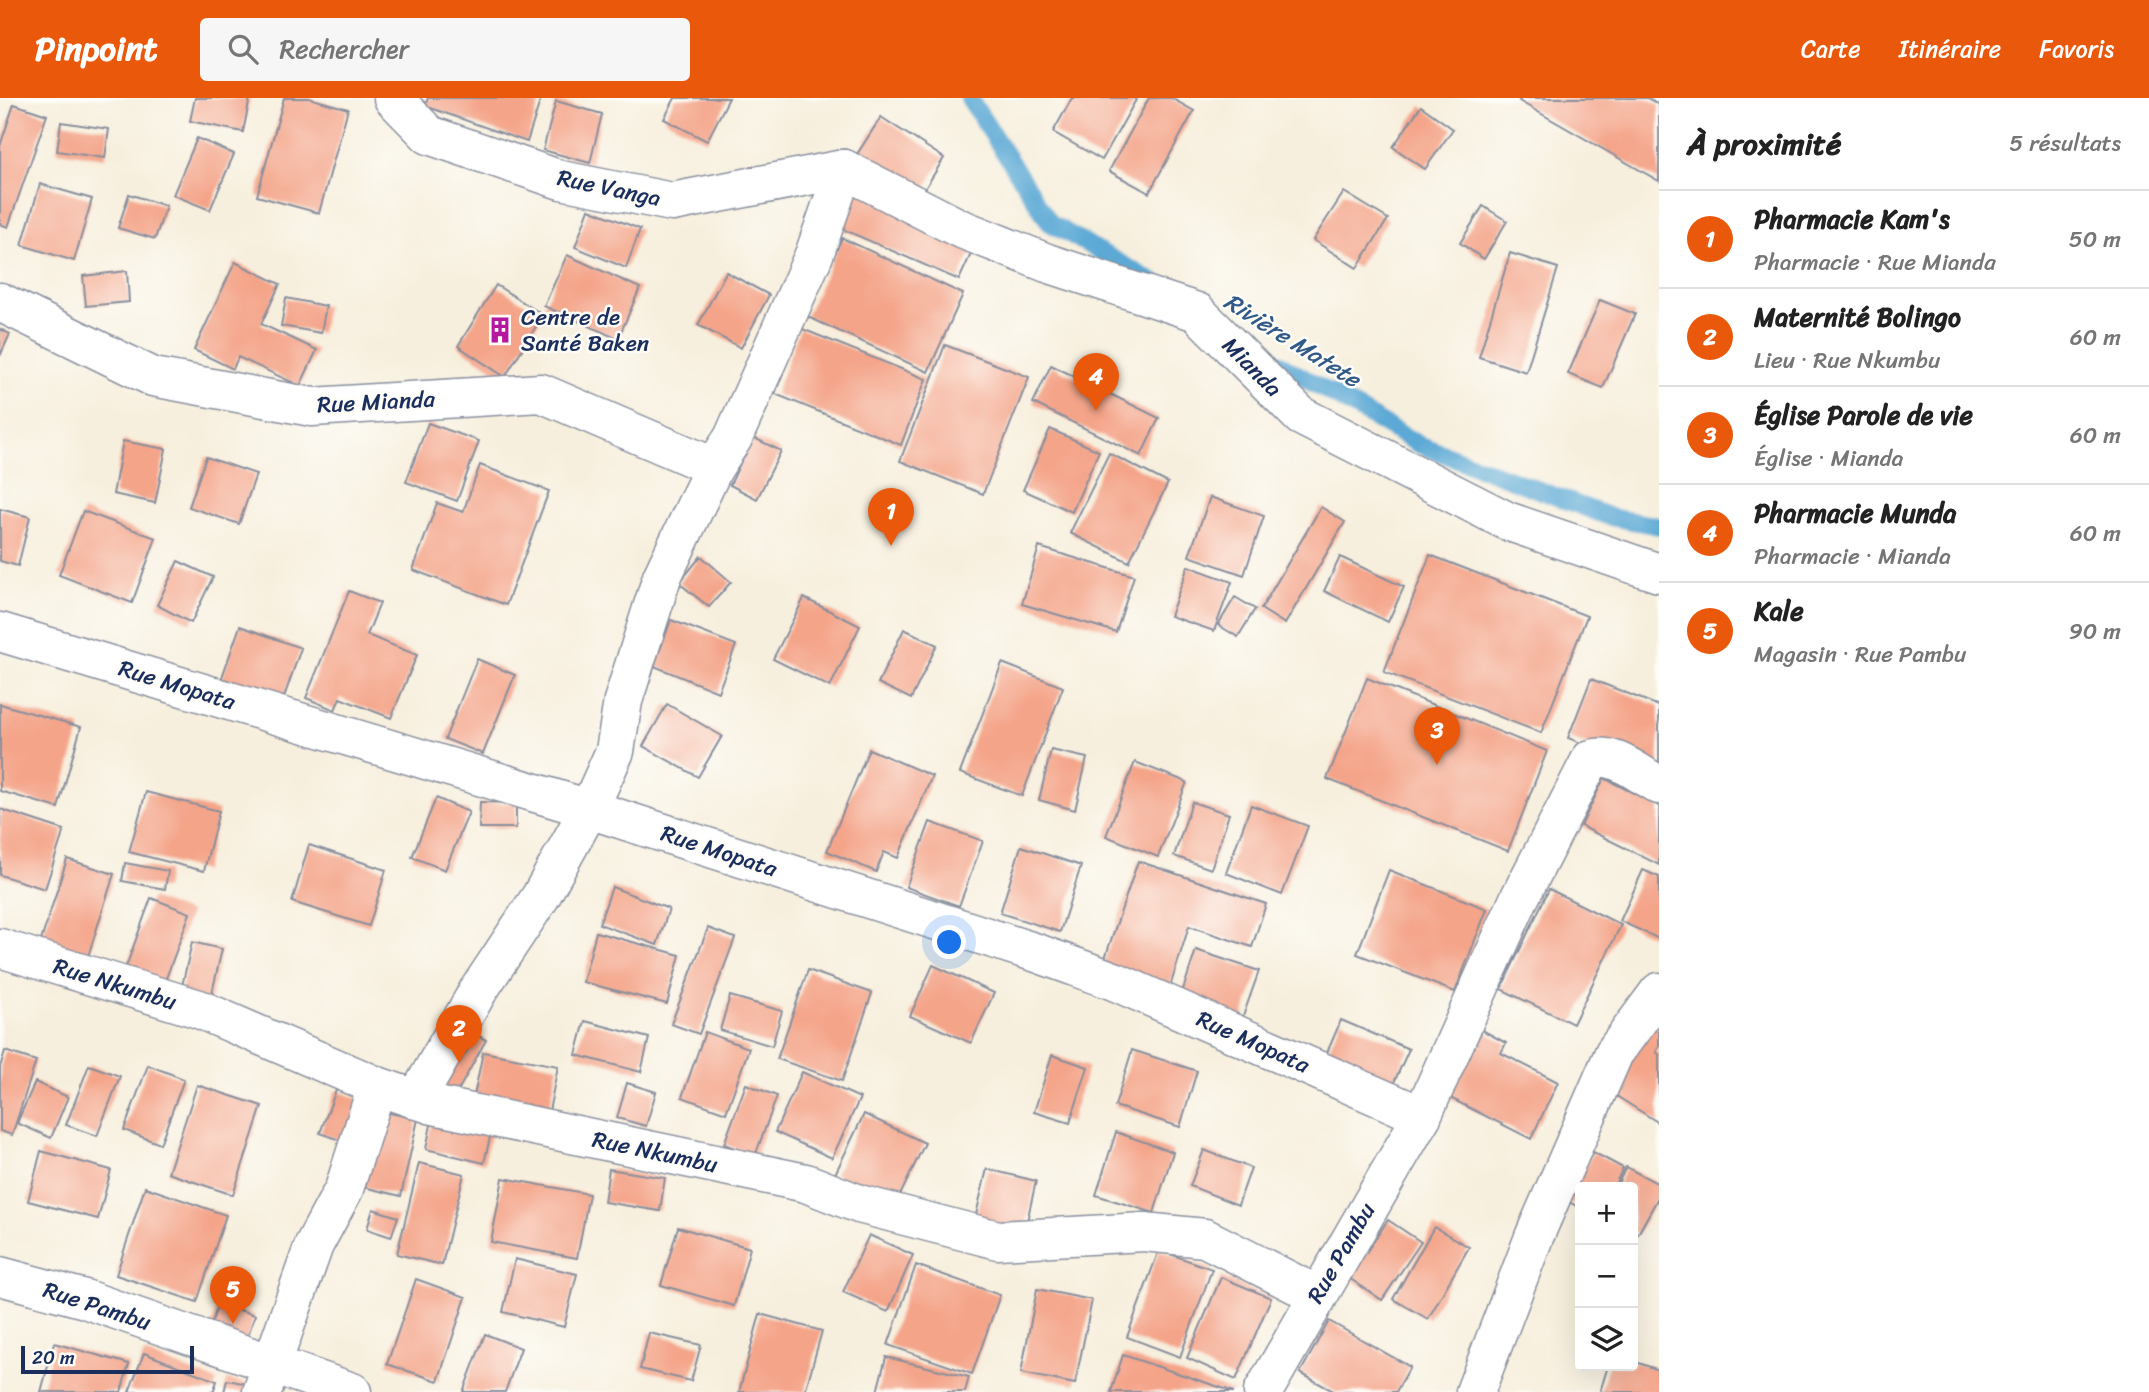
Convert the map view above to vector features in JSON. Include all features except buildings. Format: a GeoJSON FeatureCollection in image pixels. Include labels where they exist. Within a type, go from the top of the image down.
{"type":"FeatureCollection","features":[{"type":"Feature","properties":{"kind":"street","name":"Rue Vanga"},"geometry":{"type":"LineString","coordinates":[[393,98],[429,135],[561,180],[671,202],[844,169]]}},
{"type":"Feature","properties":{"kind":"street"},"geometry":{"type":"LineString","coordinates":[[416,1100],[478,991],[541,896],[589,809],[615,751],[623,701],[662,577],[714,467],[733,438],[814,255],[844,169]]}},
{"type":"Feature","properties":{"kind":"street","name":"Mianda"},"geometry":{"type":"LineString","coordinates":[[844,169],[959,228],[1047,263],[1197,312],[1301,416],[1507,521],[1659,573]]}},
{"type":"Feature","properties":{"kind":"street","name":"Rue Mianda"},"geometry":{"type":"LineString","coordinates":[[0,302],[153,377],[312,407],[541,393],[714,467]]}},
{"type":"Feature","properties":{"kind":"street","name":"Rue Mopata"},"geometry":{"type":"LineString","coordinates":[[0,632],[589,809],[1037,953],[1114,981],[1422,1116]]}},
{"type":"Feature","properties":{"kind":"street","name":"Rue Pambu"},"geometry":{"type":"LineString","coordinates":[[1263,1392],[1422,1116],[1519,899],[1591,759],[1601,755],[1612,759],[1659,785]]}},
{"type":"Feature","properties":{"kind":"street","name":"Rue Nkumbu"},"geometry":{"type":"LineString","coordinates":[[0,948],[199,1009],[377,1086],[416,1100],[806,1183],[859,1204],[998,1240],[1144,1232],[1205,1238],[1317,1295]]}},
{"type":"Feature","properties":{"kind":"street"},"geometry":{"type":"LineString","coordinates":[[1475,1392],[1534,1237],[1614,1053],[1659,992]]}},
{"type":"Feature","properties":{"kind":"street"},"geometry":{"type":"LineString","coordinates":[[266,1378],[314,1245],[344,1189],[377,1086]]}},
{"type":"Feature","properties":{"kind":"street","name":"Rue Pambu"},"geometry":{"type":"LineString","coordinates":[[0,1276],[85,1299],[266,1378],[352,1392]]}},
{"type":"Feature","properties":{"kind":"waterway","name":"Rivière Matete"},"geometry":{"type":"LineString","coordinates":[[969,98],[1050,223],[1155,283]]}},
{"type":"Feature","properties":{"kind":"waterway","name":"Rivière Matete"},"geometry":{"type":"LineString","coordinates":[[1251,347],[1418,444],[1610,517],[1659,526]]}},
{"type":"Feature","properties":{"kind":"place","name":"Centre de Santé Baken"},"geometry":{"type":"Point","coordinates":[500,330]}},
{"type":"Feature","properties":{"kind":"place","name":"Pharmacie Munda"},"geometry":{"type":"Point","coordinates":[1096,411]}},
{"type":"Feature","properties":{"kind":"place","name":"Pharmacie Kam's"},"geometry":{"type":"Point","coordinates":[891,546]}},
{"type":"Feature","properties":{"kind":"place","name":"Église Parole de vie"},"geometry":{"type":"Point","coordinates":[1437,765]}},
{"type":"Feature","properties":{"kind":"place","name":"Maternité Bolingo"},"geometry":{"type":"Point","coordinates":[459,1063]}},
{"type":"Feature","properties":{"kind":"place","name":"Kale"},"geometry":{"type":"Point","coordinates":[233,1324]}}]}
